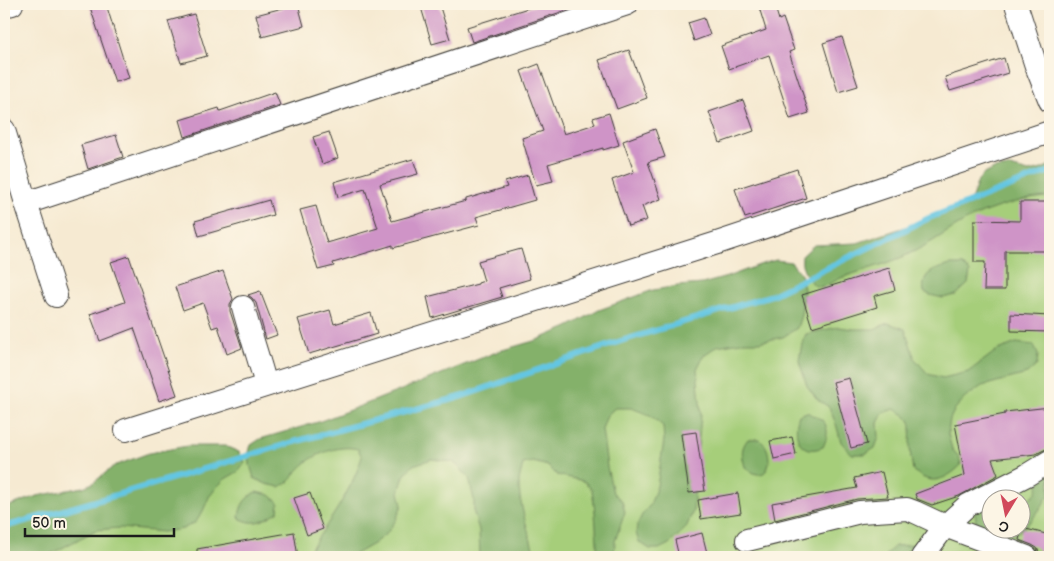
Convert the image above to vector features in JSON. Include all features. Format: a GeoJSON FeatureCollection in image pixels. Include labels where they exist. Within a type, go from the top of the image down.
{"type":"FeatureCollection","features":[{"type":"Feature","properties":{"kind":"lane"},"geometry":{"type":"LineString","coordinates":[[4,6],[12,4]]}},
{"type":"Feature","properties":{"kind":"lane"},"geometry":{"type":"LineString","coordinates":[[26,203],[626,4]]}},
{"type":"Feature","properties":{"kind":"lane"},"geometry":{"type":"LineString","coordinates":[[1016,4],[1036,66],[1050,101]]}},
{"type":"Feature","properties":{"kind":"lane"},"geometry":{"type":"LineString","coordinates":[[4,130],[56,296]]}},
{"type":"Feature","properties":{"kind":"lane"},"geometry":{"type":"LineString","coordinates":[[126,430],[717,243],[1050,132]]}},
{"type":"Feature","properties":{"kind":"lane"},"geometry":{"type":"LineString","coordinates":[[243,307],[266,385]]}},
{"type":"Feature","properties":{"kind":"lane"},"geometry":{"type":"LineString","coordinates":[[922,557],[945,526],[968,505],[1050,461]]}},
{"type":"Feature","properties":{"kind":"lane"},"geometry":{"type":"LineString","coordinates":[[747,540],[860,512],[907,509],[945,526],[1027,557]]}},
{"type":"Feature","properties":{"kind":"green space"},"geometry":{"type":"Polygon","coordinates":[[[1050,165],[1050,197],[1024,200],[988,211],[971,218],[904,256],[819,287],[810,280],[802,265],[802,256],[814,245],[857,243],[961,207],[972,198],[978,180],[984,174],[994,169],[1010,167],[1029,172],[1050,165]]]}},
{"type":"Feature","properties":{"kind":"green space"},"geometry":{"type":"Polygon","coordinates":[[[1050,171],[1050,557],[4,557],[4,529],[772,295],[929,218],[1050,171]]]}},
{"type":"Feature","properties":{"kind":"green space"},"geometry":{"type":"Polygon","coordinates":[[[776,260],[791,262],[801,274],[804,289],[801,315],[797,328],[783,337],[759,342],[741,342],[717,346],[704,355],[697,369],[701,414],[693,511],[686,528],[669,544],[659,549],[650,549],[639,542],[636,533],[637,525],[650,505],[657,486],[664,440],[663,426],[650,415],[631,408],[615,408],[607,415],[602,429],[607,467],[613,493],[622,501],[625,512],[615,541],[614,557],[598,557],[592,490],[584,481],[557,475],[548,466],[533,462],[523,464],[519,489],[522,509],[535,557],[480,557],[479,530],[474,514],[474,500],[469,478],[453,462],[432,459],[413,465],[404,476],[399,492],[402,505],[396,520],[387,533],[373,544],[350,557],[303,557],[308,553],[352,483],[362,457],[358,449],[335,449],[312,458],[289,481],[280,487],[266,484],[254,478],[250,465],[249,451],[251,445],[260,439],[318,422],[499,351],[537,340],[568,327],[599,310],[653,290],[702,284],[776,260]]]}},
{"type":"Feature","properties":{"kind":"green space"},"geometry":{"type":"Polygon","coordinates":[[[950,265],[963,265],[970,272],[968,284],[956,295],[943,298],[924,292],[927,276],[934,270],[950,265]]]}},
{"type":"Feature","properties":{"kind":"green space"},"geometry":{"type":"Polygon","coordinates":[[[888,323],[905,329],[915,359],[928,374],[943,378],[968,372],[996,351],[1016,343],[1034,345],[1038,355],[1037,365],[1027,374],[982,386],[965,398],[955,409],[950,419],[948,434],[952,449],[959,457],[961,465],[944,478],[929,480],[913,471],[910,449],[911,424],[906,417],[894,409],[883,413],[878,423],[879,437],[875,448],[865,454],[852,454],[841,442],[829,407],[818,400],[807,386],[799,361],[802,343],[806,334],[838,327],[874,329],[888,323]]]}},
{"type":"Feature","properties":{"kind":"green space"},"geometry":{"type":"Polygon","coordinates":[[[807,412],[825,423],[827,437],[823,447],[808,449],[799,442],[796,429],[797,422],[799,415],[807,412]]]}},
{"type":"Feature","properties":{"kind":"green space"},"geometry":{"type":"Polygon","coordinates":[[[748,439],[759,439],[767,448],[769,462],[764,473],[756,474],[745,467],[742,452],[748,439]]]}},
{"type":"Feature","properties":{"kind":"green space"},"geometry":{"type":"Polygon","coordinates":[[[187,446],[225,446],[239,452],[245,463],[239,471],[225,479],[217,487],[209,497],[196,522],[183,529],[163,532],[120,528],[96,530],[45,557],[4,557],[4,509],[37,496],[83,487],[93,483],[114,466],[149,453],[187,446]]]}},
{"type":"Feature","properties":{"kind":"green space"},"geometry":{"type":"Polygon","coordinates":[[[1050,464],[1050,497],[1047,497],[1032,519],[1032,496],[1036,492],[1039,475],[1050,464]]]}},
{"type":"Feature","properties":{"kind":"green space"},"geometry":{"type":"Polygon","coordinates":[[[256,492],[270,495],[279,503],[278,512],[264,520],[255,522],[239,518],[244,502],[256,492]]]}},
{"type":"Feature","properties":{"kind":"green space"},"geometry":{"type":"Polygon","coordinates":[[[982,505],[982,532],[978,528],[975,510],[982,505]]]}},
{"type":"Feature","properties":{"kind":"green space"},"geometry":{"type":"Polygon","coordinates":[[[912,545],[929,548],[940,553],[966,551],[974,557],[883,557],[895,546],[912,545]]]}},
{"type":"Feature","properties":{"kind":"building"},"geometry":{"type":"Polygon","coordinates":[[[89,4],[106,4],[129,78],[115,82],[89,4]]]}},
{"type":"Feature","properties":{"kind":"building"},"geometry":{"type":"Polygon","coordinates":[[[298,4],[304,26],[262,37],[256,15],[298,4]]]}},
{"type":"Feature","properties":{"kind":"building"},"geometry":{"type":"Polygon","coordinates":[[[420,4],[439,4],[450,39],[432,44],[420,4]]]}},
{"type":"Feature","properties":{"kind":"building"},"geometry":{"type":"Polygon","coordinates":[[[541,4],[571,4],[573,8],[472,42],[467,27],[541,4]]]}},
{"type":"Feature","properties":{"kind":"building"},"geometry":{"type":"Polygon","coordinates":[[[758,4],[774,4],[779,20],[783,18],[794,50],[789,52],[809,113],[790,119],[769,55],[729,69],[721,46],[766,30],[758,4]]]}},
{"type":"Feature","properties":{"kind":"building"},"geometry":{"type":"Polygon","coordinates":[[[194,14],[207,56],[181,63],[168,21],[194,14]]]}},
{"type":"Feature","properties":{"kind":"building"},"geometry":{"type":"Polygon","coordinates":[[[704,18],[710,35],[694,41],[688,23],[704,18]]]}},
{"type":"Feature","properties":{"kind":"building"},"geometry":{"type":"Polygon","coordinates":[[[842,37],[858,86],[838,92],[823,43],[842,37]]]}},
{"type":"Feature","properties":{"kind":"building"},"geometry":{"type":"Polygon","coordinates":[[[629,50],[647,98],[617,109],[599,60],[629,50]]]}},
{"type":"Feature","properties":{"kind":"building"},"geometry":{"type":"Polygon","coordinates":[[[1004,58],[1008,73],[950,91],[945,77],[1004,58]]]}},
{"type":"Feature","properties":{"kind":"building"},"geometry":{"type":"Polygon","coordinates":[[[539,64],[564,134],[595,124],[593,118],[609,113],[619,145],[548,164],[553,181],[536,185],[522,138],[543,131],[521,71],[539,64]]]}},
{"type":"Feature","properties":{"kind":"building"},"geometry":{"type":"Polygon","coordinates":[[[275,92],[280,105],[185,137],[180,120],[219,108],[220,111],[275,92]]]}},
{"type":"Feature","properties":{"kind":"building"},"geometry":{"type":"Polygon","coordinates":[[[743,100],[754,131],[720,143],[709,112],[743,100]]]}},
{"type":"Feature","properties":{"kind":"building"},"geometry":{"type":"Polygon","coordinates":[[[655,129],[665,157],[648,162],[661,199],[642,206],[647,220],[628,226],[612,180],[634,172],[623,141],[655,129]]]}},
{"type":"Feature","properties":{"kind":"building"},"geometry":{"type":"Polygon","coordinates":[[[329,132],[338,158],[322,164],[313,137],[329,132]]]}},
{"type":"Feature","properties":{"kind":"building"},"geometry":{"type":"Polygon","coordinates":[[[116,135],[123,157],[88,169],[81,145],[116,135]]]}},
{"type":"Feature","properties":{"kind":"building"},"geometry":{"type":"Polygon","coordinates":[[[413,159],[418,174],[380,184],[392,221],[466,201],[466,199],[507,187],[505,182],[528,175],[535,200],[476,217],[479,225],[393,248],[393,245],[333,263],[334,266],[318,270],[300,210],[316,206],[327,243],[378,228],[365,189],[338,197],[334,182],[413,159]]]}},
{"type":"Feature","properties":{"kind":"building"},"geometry":{"type":"Polygon","coordinates":[[[797,169],[806,198],[745,218],[735,189],[797,169]]]}},
{"type":"Feature","properties":{"kind":"building"},"geometry":{"type":"Polygon","coordinates":[[[269,200],[273,215],[199,236],[195,221],[269,200]]]}},
{"type":"Feature","properties":{"kind":"building"},"geometry":{"type":"Polygon","coordinates":[[[1020,202],[1050,202],[1050,251],[1005,251],[1005,290],[984,290],[985,262],[974,262],[974,220],[1020,221],[1020,202]]]}},
{"type":"Feature","properties":{"kind":"building"},"geometry":{"type":"Polygon","coordinates":[[[521,249],[530,279],[499,288],[502,297],[432,318],[427,297],[484,281],[478,261],[521,249]]]}},
{"type":"Feature","properties":{"kind":"building"},"geometry":{"type":"Polygon","coordinates":[[[129,256],[177,395],[159,401],[134,328],[100,341],[90,314],[125,302],[111,262],[129,256]]]}},
{"type":"Feature","properties":{"kind":"building"},"geometry":{"type":"Polygon","coordinates":[[[889,268],[895,290],[874,296],[877,307],[812,327],[802,295],[889,268]]]}},
{"type":"Feature","properties":{"kind":"building"},"geometry":{"type":"Polygon","coordinates":[[[223,271],[233,299],[230,304],[230,311],[242,348],[227,354],[218,326],[212,328],[203,303],[183,310],[175,287],[223,271]]]}},
{"type":"Feature","properties":{"kind":"building"},"geometry":{"type":"Polygon","coordinates":[[[260,291],[277,335],[266,339],[256,303],[248,295],[260,291]]]}},
{"type":"Feature","properties":{"kind":"building"},"geometry":{"type":"Polygon","coordinates":[[[330,310],[334,324],[371,313],[377,334],[309,354],[298,319],[330,310]]]}},
{"type":"Feature","properties":{"kind":"building"},"geometry":{"type":"Polygon","coordinates":[[[1011,314],[1050,316],[1050,332],[1011,331],[1011,314]]]}},
{"type":"Feature","properties":{"kind":"building"},"geometry":{"type":"Polygon","coordinates":[[[849,378],[867,444],[851,448],[833,382],[849,378]]]}},
{"type":"Feature","properties":{"kind":"building"},"geometry":{"type":"Polygon","coordinates":[[[1050,407],[1050,448],[1036,454],[992,459],[998,475],[959,496],[932,505],[917,499],[915,494],[965,475],[955,424],[1005,414],[1005,412],[1050,407]]]}},
{"type":"Feature","properties":{"kind":"building"},"geometry":{"type":"Polygon","coordinates":[[[696,432],[705,491],[689,493],[681,434],[696,432]]]}},
{"type":"Feature","properties":{"kind":"building"},"geometry":{"type":"Polygon","coordinates":[[[792,437],[796,454],[774,459],[770,441],[792,437]]]}},
{"type":"Feature","properties":{"kind":"building"},"geometry":{"type":"Polygon","coordinates":[[[882,472],[888,497],[857,499],[775,520],[772,503],[857,488],[854,478],[882,472]]]}},
{"type":"Feature","properties":{"kind":"building"},"geometry":{"type":"Polygon","coordinates":[[[310,493],[323,529],[307,535],[294,498],[310,493]]]}},
{"type":"Feature","properties":{"kind":"building"},"geometry":{"type":"Polygon","coordinates":[[[738,493],[741,513],[701,519],[698,500],[738,493]]]}},
{"type":"Feature","properties":{"kind":"building"},"geometry":{"type":"Polygon","coordinates":[[[1032,530],[1050,535],[1050,557],[1040,554],[1037,548],[1019,540],[1020,538],[1032,538],[1032,530]]]}},
{"type":"Feature","properties":{"kind":"building"},"geometry":{"type":"Polygon","coordinates":[[[294,532],[298,557],[197,557],[197,549],[294,532]]]}},
{"type":"Feature","properties":{"kind":"building"},"geometry":{"type":"Polygon","coordinates":[[[702,533],[708,557],[679,557],[675,540],[702,533]]]}},
{"type":"Feature","properties":{"kind":"waterway"},"geometry":{"type":"LineString","coordinates":[[4,527],[294,442],[457,398],[621,341],[772,295],[929,218],[1050,171]]}}]}
